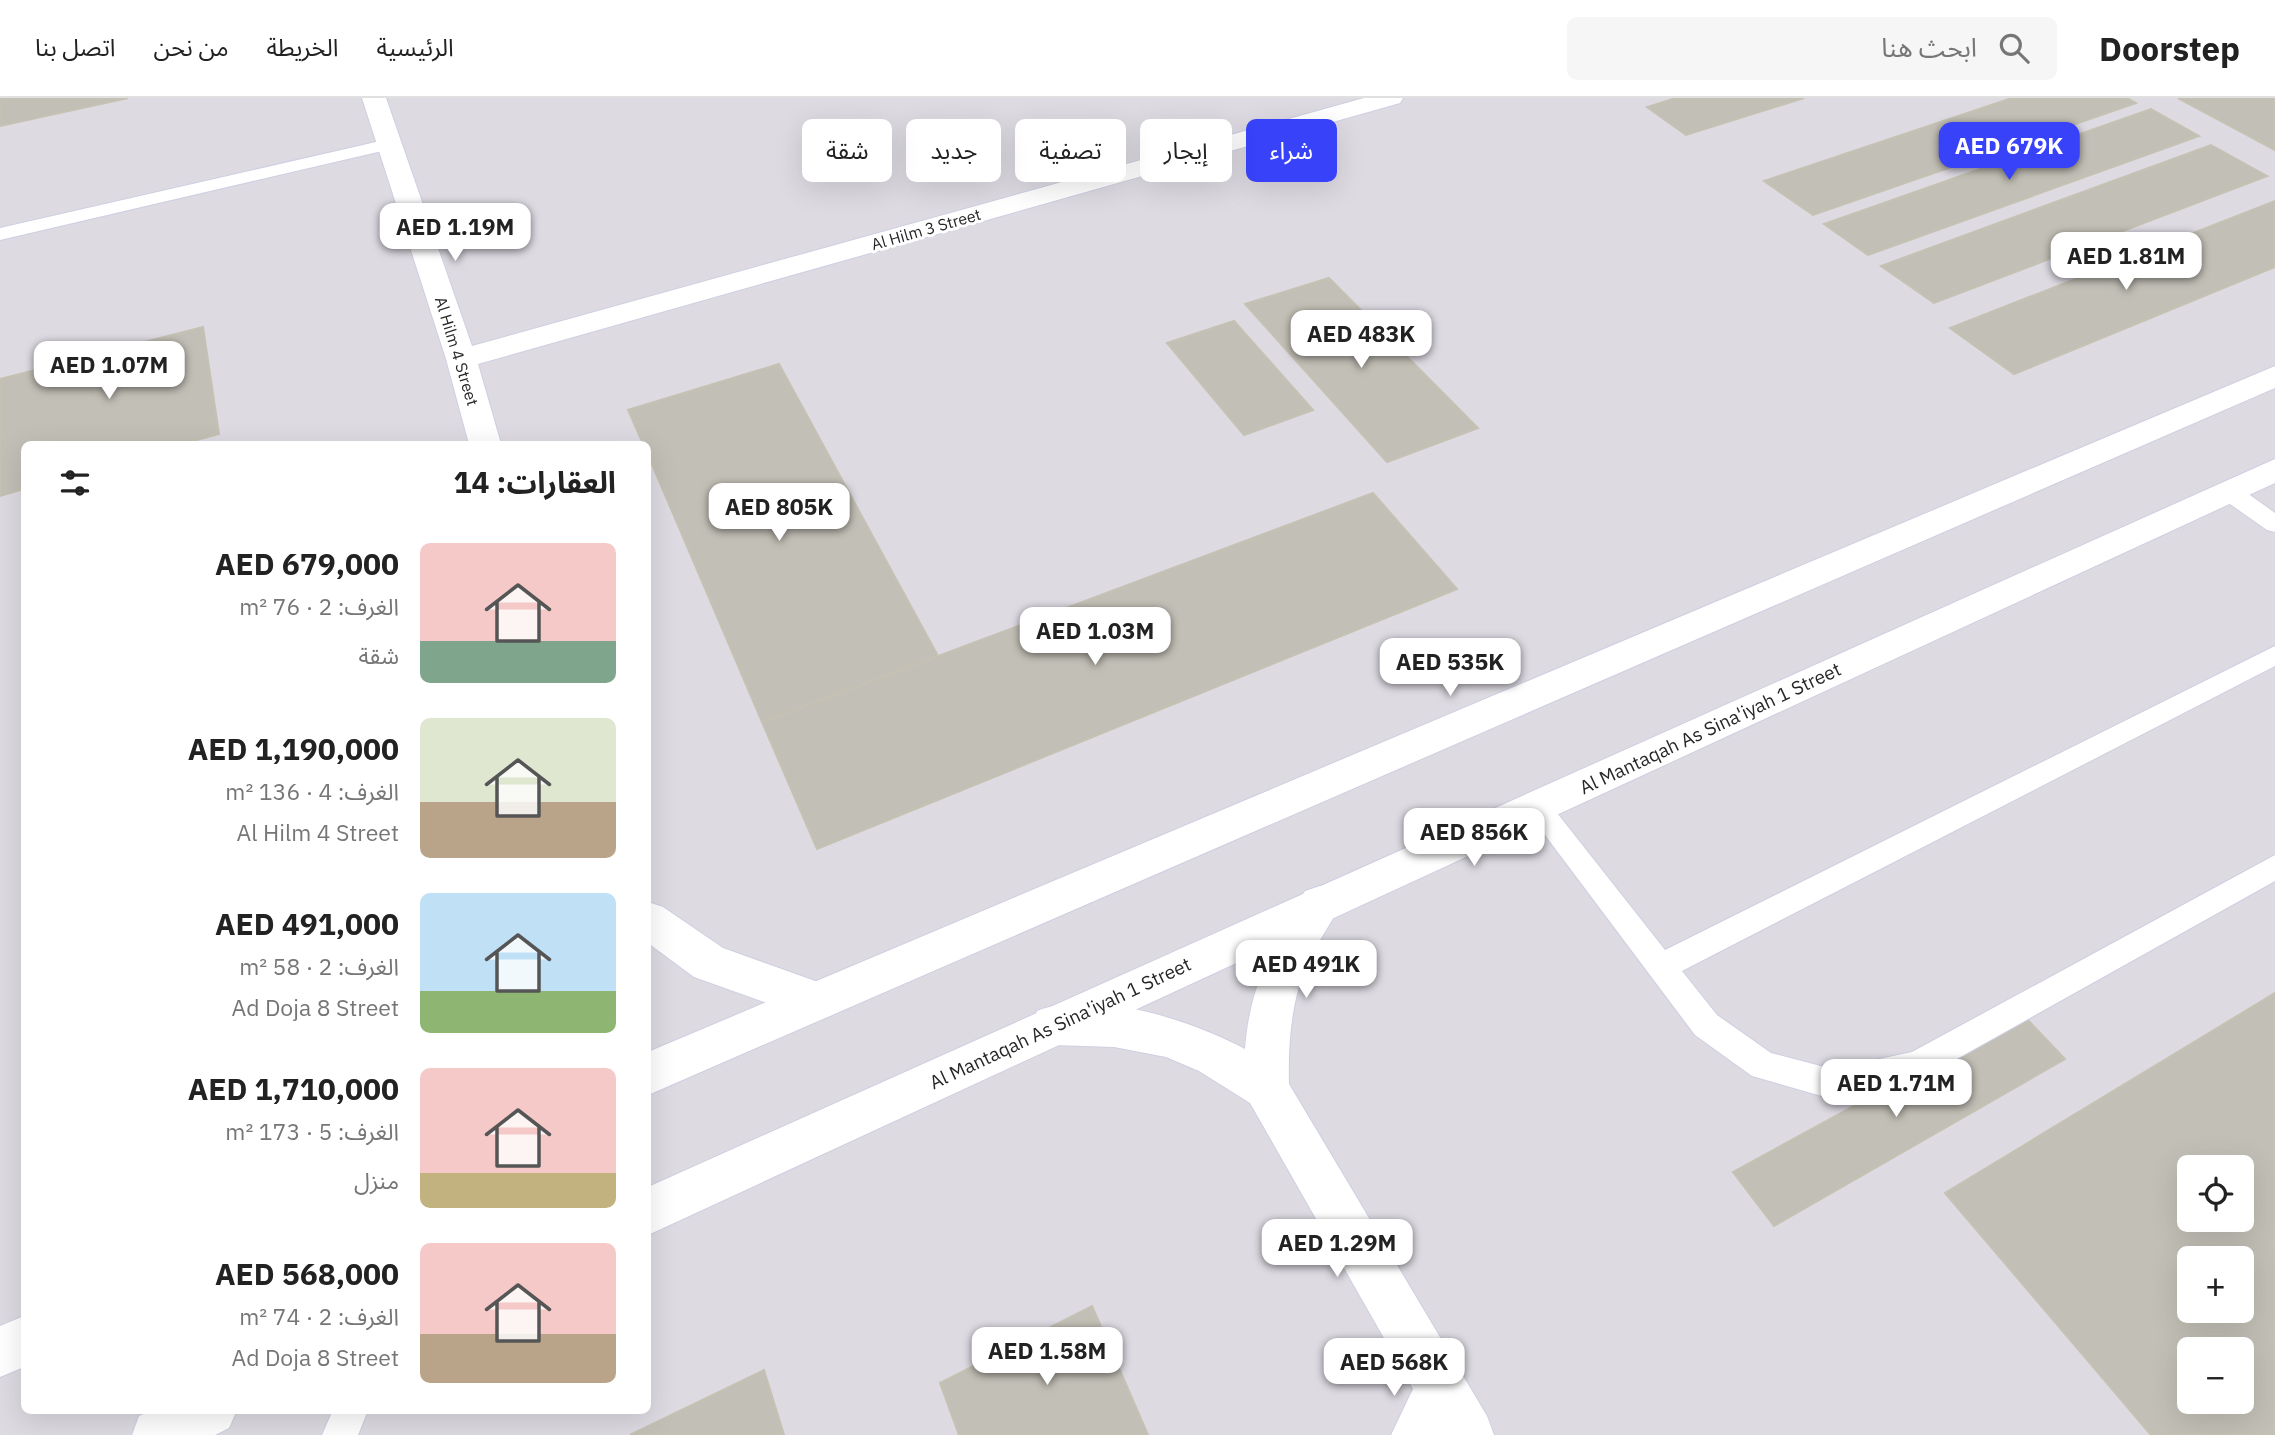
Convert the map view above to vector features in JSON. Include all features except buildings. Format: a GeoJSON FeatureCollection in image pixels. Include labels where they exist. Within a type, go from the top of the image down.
{"type":"FeatureCollection","features":[{"type":"Feature","properties":{"kind":"street","name":"Al Hilm 4 Street"},"geometry":{"type":"LineString","coordinates":[[374,98],[461,359],[484,441]]}},
{"type":"Feature","properties":{"kind":"street","name":"Al Hilm 3 Street"},"geometry":{"type":"LineString","coordinates":[[461,359],[1391,98]]}},
{"type":"Feature","properties":{"kind":"street"},"geometry":{"type":"LineString","coordinates":[[651,1073],[2275,376]]}},
{"type":"Feature","properties":{"kind":"street","name":"Al Mantaqah As Sina'iyah 1 Street"},"geometry":{"type":"LineString","coordinates":[[651,1210],[2275,470]]}},
{"type":"Feature","properties":{"kind":"street"},"geometry":{"type":"LineString","coordinates":[[1266,1088],[1265,1045],[1271,1006],[1282,968],[1299,934],[1320,904]]}},
{"type":"Feature","properties":{"kind":"street"},"geometry":{"type":"LineString","coordinates":[[651,922],[709,963],[817,1001]]}},
{"type":"Feature","properties":{"kind":"street"},"geometry":{"type":"LineString","coordinates":[[1053,1026],[1098,1024],[1143,1030],[1186,1043],[1228,1062],[1266,1088],[1468,1435]]}},
{"type":"Feature","properties":{"kind":"street"},"geometry":{"type":"LineString","coordinates":[[0,1352],[21,1342]]}},
{"type":"Feature","properties":{"kind":"street"},"geometry":{"type":"LineString","coordinates":[[1417,1435],[1441,1389]]}},
{"type":"Feature","properties":{"kind":"street"},"geometry":{"type":"LineString","coordinates":[[158,1435],[203,1414]]}},
{"type":"Feature","properties":{"kind":"lane"},"geometry":{"type":"LineString","coordinates":[[0,234],[390,144]]}},
{"type":"Feature","properties":{"kind":"lane"},"geometry":{"type":"LineString","coordinates":[[2228,491],[2275,524]]}},
{"type":"Feature","properties":{"kind":"lane"},"geometry":{"type":"LineString","coordinates":[[1661,967],[2275,656]]}},
{"type":"Feature","properties":{"kind":"lane"},"geometry":{"type":"LineString","coordinates":[[1536,807],[1706,1025],[1763,1066],[1832,1084],[1917,1065],[2275,867]]}},
{"type":"Feature","properties":{"kind":"lane"},"geometry":{"type":"LineString","coordinates":[[340,1435],[349,1414]]}},
{"type":"Feature","properties":{"kind":"shaded area"},"geometry":{"type":"Polygon","coordinates":[[[0,98],[2275,98],[2275,1435],[0,1435],[0,98]]]}}]}
